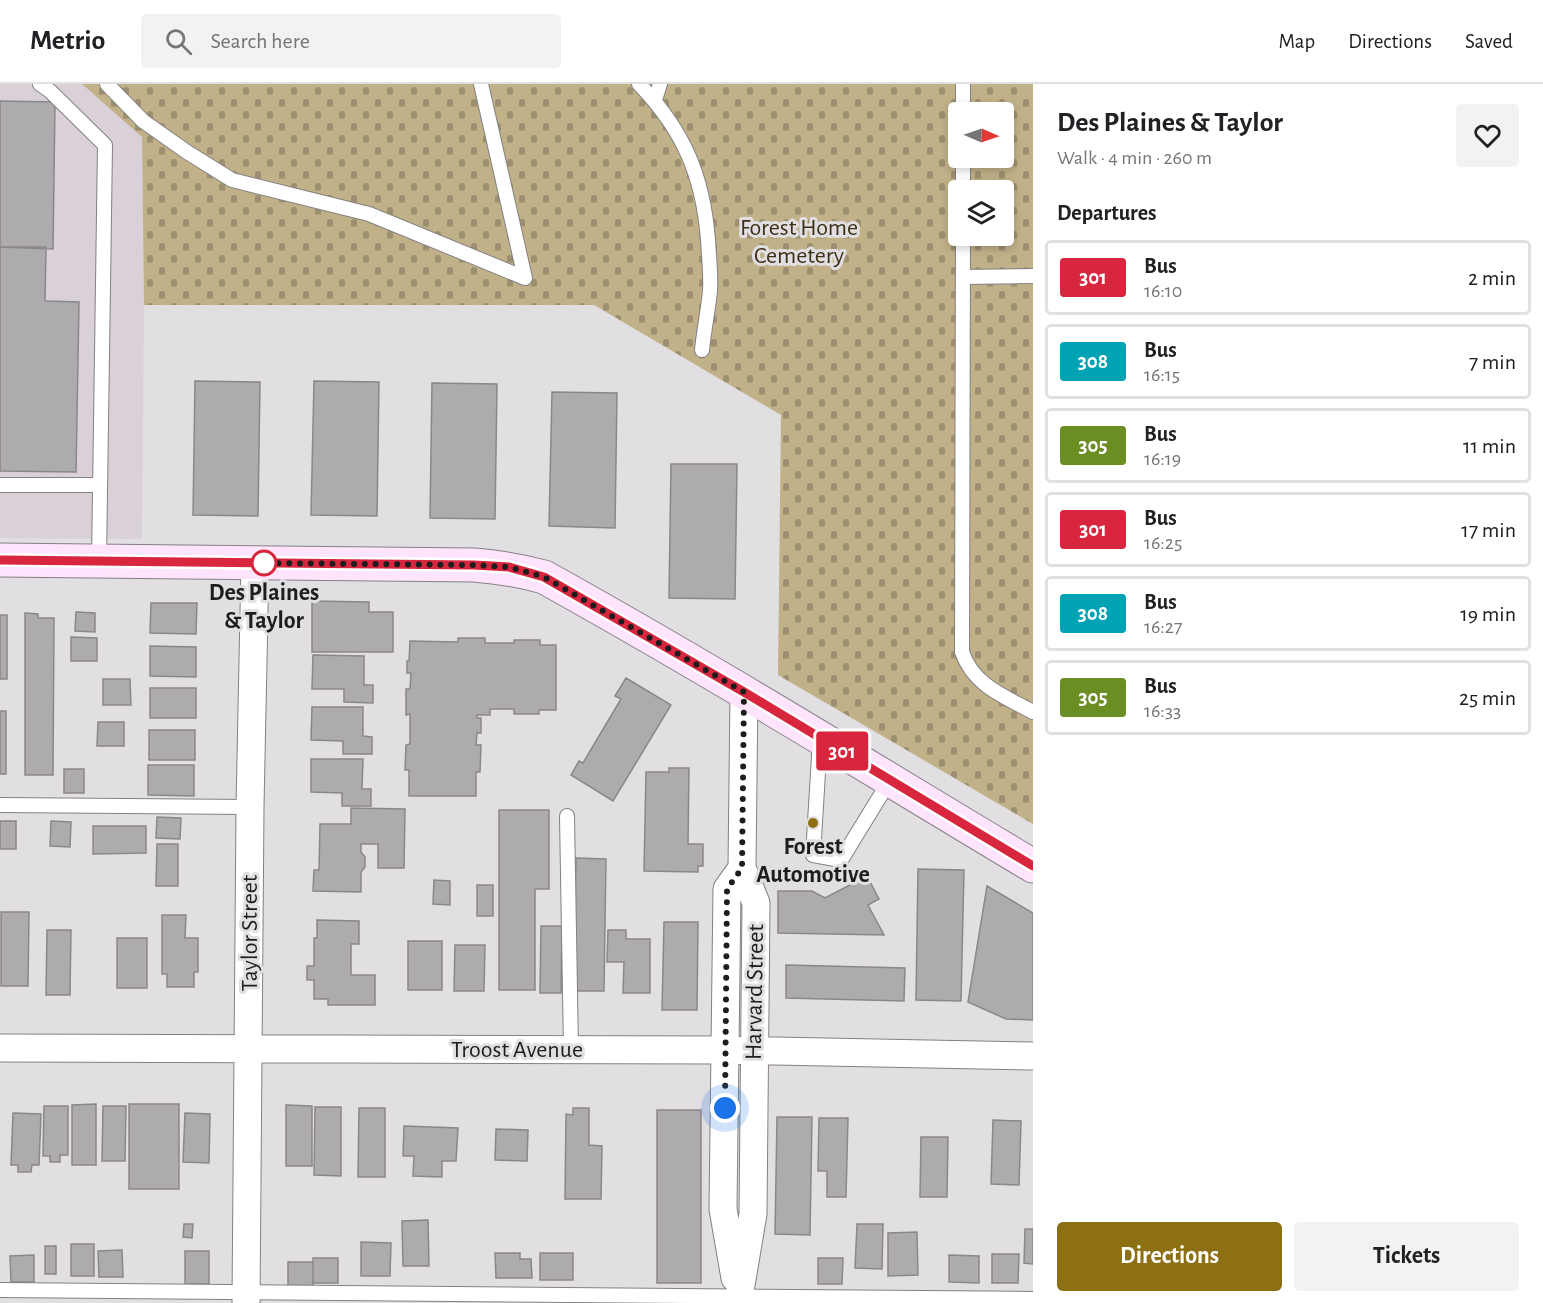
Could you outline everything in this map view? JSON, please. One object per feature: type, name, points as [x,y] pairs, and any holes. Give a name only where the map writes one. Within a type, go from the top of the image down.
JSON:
[{"type":"main road","points":[[0,561],[446,565],[509,567],[544,577],[744,692],[1033,866]]},
{"type":"street","name":"Taylor Street","points":[[246,1298],[250,807],[255,563]]},
{"type":"street","name":"Harvard Street","points":[[738,1300],[753,1214],[756,903],[742,868],[744,692]]},
{"type":"street","name":"Harvard Street","points":[[738,1300],[723,1209],[727,889],[742,868]]},
{"type":"street","name":"Troost Avenue","points":[[0,1048],[754,1050],[1033,1056]]},
{"type":"lane","points":[[40,84],[105,145],[99,561]]},
{"type":"lane","points":[[107,84],[142,121],[232,180],[369,214],[525,278],[481,84]]},
{"type":"lane","points":[[639,84],[655,100],[689,153],[706,212],[710,288],[702,350]]},
{"type":"lane","points":[[655,100],[660,84]]},
{"type":"lane","points":[[963,84],[963,102]]},
{"type":"lane","points":[[963,246],[962,652],[966,664],[982,683],[1033,712]]},
{"type":"lane","points":[[963,277],[1033,276]]},
{"type":"lane","points":[[0,485],[100,485]]},
{"type":"lane","points":[[820,738],[813,855],[841,860],[890,780]]},
{"type":"lane","points":[[0,805],[250,807]]},
{"type":"lane","points":[[567,816],[571,1050]]},
{"type":"lane","points":[[0,1290],[246,1298],[1033,1299]]},
{"type":"shaded area","points":[[0,84],[82,84],[142,137],[144,305],[142,539],[0,538]]},
{"type":"green space","name":"Forest Home Cemetery","points":[[82,84],[1033,84],[1033,824],[778,675],[781,415],[594,305],[144,305],[142,137]]},
{"type":"building","points":[[0,101],[55,102],[53,249],[0,247]]},
{"type":"building","points":[[0,247],[46,247],[45,301],[79,302],[76,472],[0,471]]},
{"type":"building","points":[[195,381],[260,382],[258,516],[193,515]]},
{"type":"building","points":[[314,381],[379,382],[377,516],[311,515]]},
{"type":"building","points":[[432,383],[497,384],[495,519],[430,518]]},
{"type":"building","points":[[552,392],[617,393],[615,528],[549,526]]},
{"type":"building","points":[[671,464],[737,464],[735,599],[669,598]]},
{"type":"building","points":[[312,601],[369,602],[369,612],[393,612],[393,652],[312,652]]},
{"type":"building","points":[[151,603],[197,603],[196,634],[150,633]]},
{"type":"building","points":[[76,612],[95,613],[95,632],[75,631]]},
{"type":"building","points":[[25,613],[38,614],[38,618],[54,618],[53,775],[25,775]]},
{"type":"building","points":[[0,615],[7,615],[7,679],[0,679]]},
{"type":"building","points":[[71,637],[97,638],[97,661],[71,661]]},
{"type":"building","points":[[458,638],[485,638],[485,643],[540,640],[540,645],[556,645],[556,710],[539,710],[539,714],[514,714],[514,709],[490,709],[490,715],[477,715],[477,718],[481,718],[481,733],[477,733],[476,745],[481,745],[480,772],[476,772],[476,796],[409,796],[409,770],[405,770],[406,745],[410,744],[410,714],[406,715],[406,689],[410,689],[411,673],[407,673],[407,661],[409,661],[410,641],[458,642]]},
{"type":"building","points":[[150,646],[196,647],[196,677],[150,676]]},
{"type":"building","points":[[313,655],[364,656],[364,685],[373,685],[373,703],[344,702],[344,689],[312,689]]},
{"type":"building","points":[[626,678],[671,705],[613,801],[571,775],[579,761],[583,763],[621,699],[615,696]]},
{"type":"building","points":[[103,679],[130,679],[131,705],[103,705]]},
{"type":"building","points":[[150,688],[196,688],[196,718],[150,718]]},
{"type":"building","points":[[312,707],[363,707],[363,736],[372,737],[372,754],[343,754],[343,741],[311,740]]},
{"type":"building","points":[[0,711],[6,711],[6,774],[0,774]]},
{"type":"building","points":[[98,722],[124,722],[124,746],[97,746]]},
{"type":"building","points":[[149,730],[195,730],[195,760],[149,760]]},
{"type":"building","points":[[311,759],[363,759],[362,789],[371,789],[371,806],[342,806],[342,793],[311,792]]},
{"type":"building","points":[[148,765],[194,765],[194,796],[148,795]]},
{"type":"building","points":[[669,768],[689,768],[688,844],[703,844],[703,866],[698,866],[698,872],[644,871],[646,772],[669,772]]},
{"type":"building","points":[[64,769],[84,769],[84,793],[64,793]]},
{"type":"building","points":[[351,808],[405,809],[404,868],[378,868],[378,844],[361,844],[365,867],[361,872],[361,892],[313,891],[314,870],[319,870],[320,824],[351,824]]},
{"type":"building","points":[[499,810],[549,810],[549,889],[535,889],[535,990],[499,990]]},
{"type":"building","points":[[157,817],[181,818],[180,839],[156,838]]},
{"type":"building","points":[[0,821],[16,821],[16,849],[0,849]]},
{"type":"building","points":[[51,821],[71,822],[70,847],[50,846]]},
{"type":"building","points":[[93,826],[146,826],[146,853],[93,854]]},
{"type":"building","points":[[157,844],[178,844],[178,886],[156,886]]},
{"type":"building","points":[[576,858],[606,859],[604,991],[574,991]]},
{"type":"building","points":[[918,869],[964,870],[961,1001],[916,1000]]},
{"type":"building","points":[[867,876],[879,899],[868,905],[884,935],[778,933],[778,891],[812,891],[825,898]]},
{"type":"building","points":[[434,880],[450,881],[450,905],[433,904]]},
{"type":"building","points":[[477,885],[493,885],[493,916],[477,916]]},
{"type":"building","points":[[987,886],[1033,913],[1033,1020],[1006,1019],[968,1002]]},
{"type":"building","points":[[1,912],[29,912],[28,986],[1,986]]},
{"type":"building","points":[[162,915],[186,915],[185,938],[198,938],[198,972],[194,972],[194,987],[167,987],[167,974],[162,974]]},
{"type":"building","points":[[317,920],[359,921],[359,944],[351,944],[351,975],[375,975],[375,1005],[328,1005],[328,999],[314,999],[314,980],[307,980],[307,966],[314,966],[314,938],[317,938]]},
{"type":"building","points":[[664,922],[698,922],[697,1010],[662,1010]]},
{"type":"building","points":[[541,926],[562,926],[561,993],[540,993]]},
{"type":"building","points":[[47,930],[71,930],[70,995],[46,995]]},
{"type":"building","points":[[608,930],[626,930],[626,939],[650,939],[650,993],[623,993],[624,962],[607,962]]},
{"type":"building","points":[[117,938],[147,938],[147,988],[117,988]]},
{"type":"building","points":[[408,941],[442,941],[442,990],[408,990]]},
{"type":"building","points":[[455,945],[485,945],[484,991],[454,991]]},
{"type":"building","points":[[786,965],[905,968],[904,1001],[786,998]]},
{"type":"building","points":[[96,1104],[96,1165],[72,1165],[72,1105]]},
{"type":"building","points":[[129,1104],[179,1104],[179,1189],[129,1189]]},
{"type":"building","points":[[286,1105],[312,1106],[312,1166],[286,1166]]},
{"type":"building","points":[[44,1106],[68,1106],[68,1155],[60,1155],[60,1162],[50,1162],[50,1156],[43,1156]]},
{"type":"building","points":[[103,1106],[126,1106],[125,1161],[102,1161]]},
{"type":"building","points":[[315,1107],[341,1107],[341,1176],[314,1175]]},
{"type":"building","points":[[359,1108],[385,1108],[385,1177],[358,1177]]},
{"type":"building","points":[[573,1108],[589,1108],[589,1145],[602,1146],[601,1199],[565,1199],[566,1114],[573,1115]]},
{"type":"building","points":[[657,1110],[701,1110],[701,1283],[657,1283]]},
{"type":"building","points":[[13,1113],[41,1114],[39,1165],[32,1165],[31,1172],[18,1172],[18,1165],[11,1165]]},
{"type":"building","points":[[185,1113],[210,1114],[209,1163],[183,1162]]},
{"type":"building","points":[[777,1117],[812,1117],[810,1235],[775,1234]]},
{"type":"building","points":[[819,1118],[848,1118],[846,1197],[827,1197],[827,1171],[818,1171]]},
{"type":"building","points":[[993,1120],[1021,1121],[1019,1185],[991,1184]]},
{"type":"building","points":[[404,1126],[458,1128],[456,1161],[442,1161],[442,1177],[413,1176],[414,1156],[403,1156]]},
{"type":"building","points":[[496,1129],[528,1130],[527,1161],[495,1160]]},
{"type":"building","points":[[921,1137],[948,1137],[947,1197],[920,1197]]},
{"type":"building","points":[[428,1220],[429,1266],[403,1266],[402,1221]]},
{"type":"building","points":[[184,1224],[193,1224],[192,1238],[183,1237]]},
{"type":"building","points":[[857,1224],[883,1224],[882,1269],[855,1268]]},
{"type":"building","points":[[1025,1229],[1033,1229],[1033,1264],[1024,1263]]},
{"type":"building","points":[[917,1232],[918,1275],[888,1276],[888,1233]]},
{"type":"building","points":[[361,1242],[391,1243],[390,1276],[361,1276]]},
{"type":"building","points":[[71,1244],[94,1244],[94,1276],[71,1276]]},
{"type":"building","points":[[45,1246],[56,1246],[56,1274],[45,1274]]},
{"type":"building","points":[[122,1250],[123,1277],[99,1277],[98,1251]]},
{"type":"building","points":[[185,1251],[209,1251],[209,1284],[185,1284]]},
{"type":"building","points":[[495,1253],[520,1253],[520,1259],[531,1259],[532,1278],[496,1278]]},
{"type":"building","points":[[540,1253],[573,1253],[573,1280],[540,1280]]},
{"type":"building","points":[[992,1254],[1019,1254],[1018,1283],[992,1283]]},
{"type":"building","points":[[34,1255],[34,1282],[11,1282],[10,1256]]},
{"type":"building","points":[[949,1255],[979,1256],[979,1283],[949,1282]]},
{"type":"building","points":[[313,1258],[338,1258],[338,1283],[313,1283]]},
{"type":"building","points":[[818,1258],[843,1258],[842,1284],[818,1284]]},
{"type":"building","points":[[288,1262],[313,1262],[313,1286],[288,1286]]},
{"type":"bus line","name":"301","points":[[0,560],[474,565],[509,567],[544,577],[744,692],[1033,866]]},
{"type":"place","name":"Des Plaines & Taylor","points":[[264,563]]},
{"type":"place","name":"Forest Automotive","points":[[813,823]]},
{"type":"route","points":[[264,563],[255,563],[509,567],[544,577],[744,692],[742,868],[727,889],[725,1108]]}]
